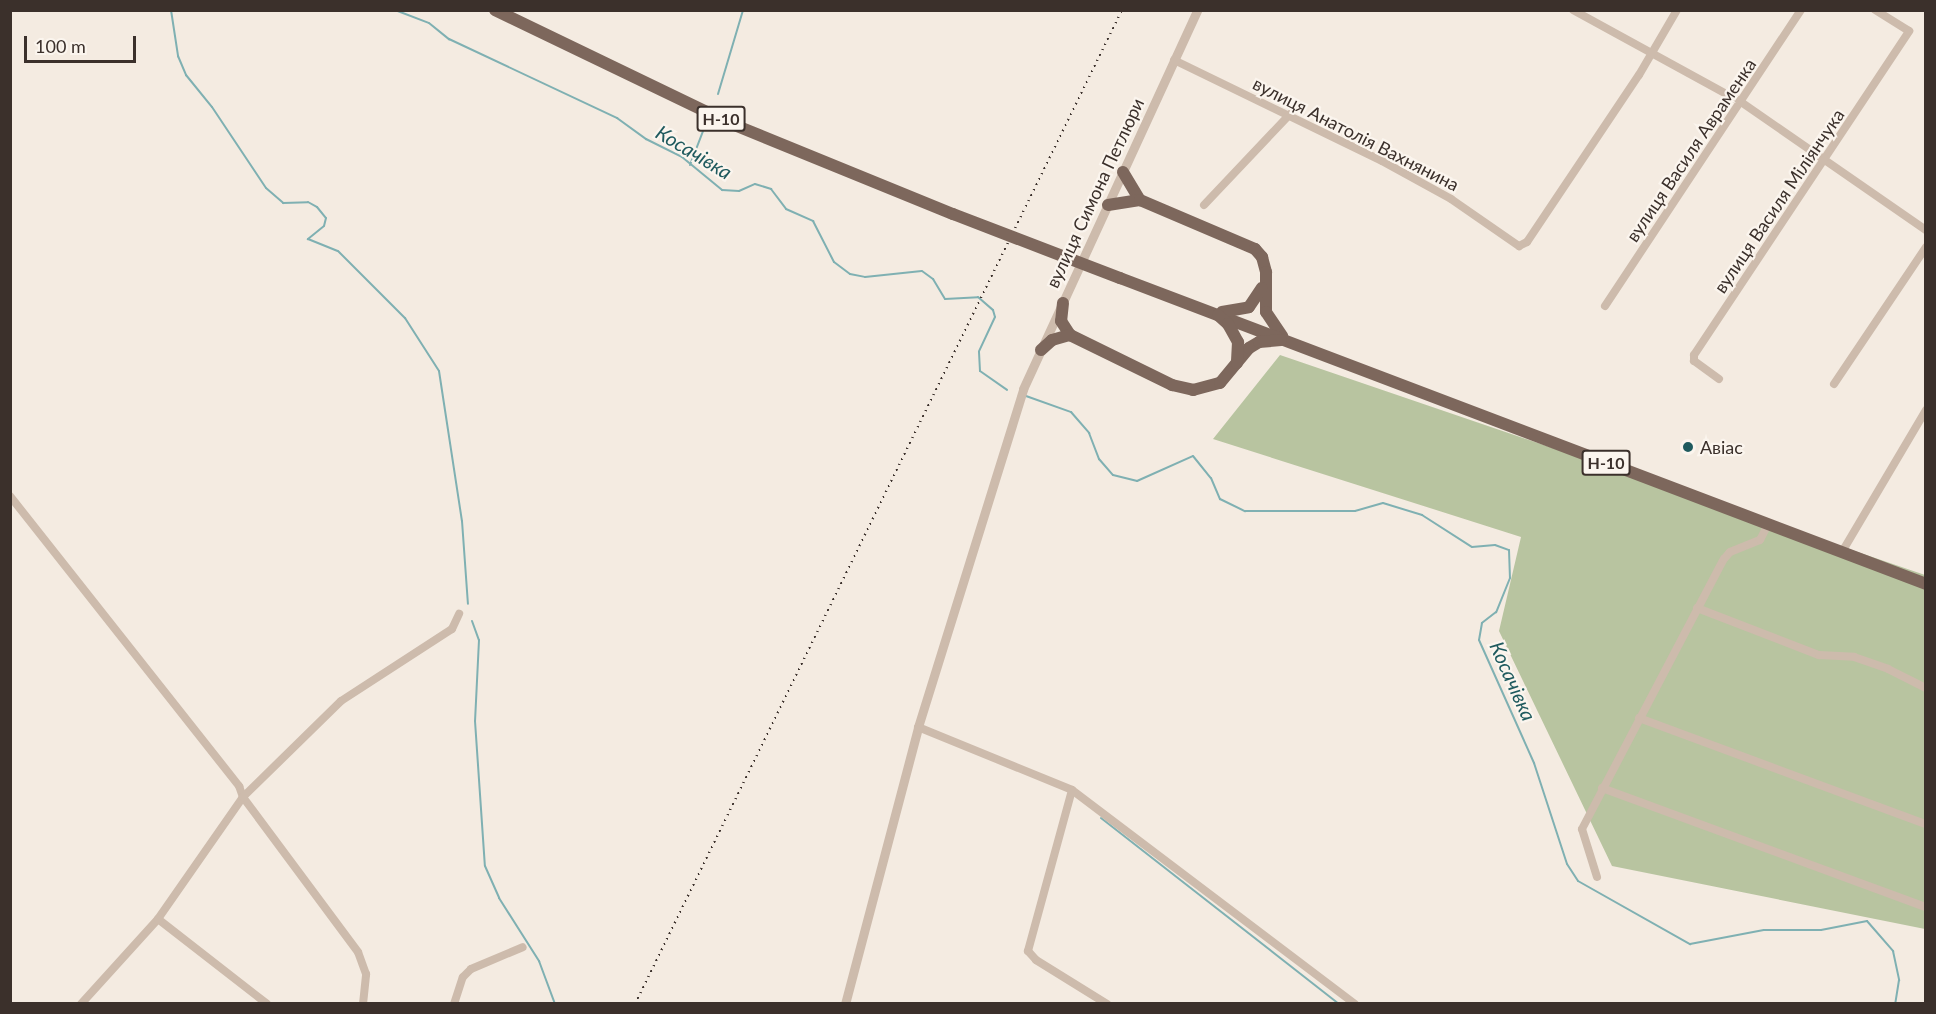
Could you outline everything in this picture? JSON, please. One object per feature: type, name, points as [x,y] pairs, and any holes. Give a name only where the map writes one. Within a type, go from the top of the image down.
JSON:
[{"type":"main road","name":"Н-10","points":[[495,10],[732,124],[953,214],[1926,584]]},
{"type":"main road","points":[[1123,172],[1140,200]]},
{"type":"main road","points":[[1108,205],[1140,200],[1255,249],[1262,257],[1266,272],[1266,312],[1277,331],[1288,340]]},
{"type":"main road","points":[[1213,311],[1231,313],[1249,307],[1257,301],[1266,272]]},
{"type":"main road","points":[[1063,303],[1061,321],[1070,335],[1184,389],[1212,388],[1248,348],[1259,342],[1288,340]]},
{"type":"main road","points":[[1213,311],[1228,324],[1238,342],[1236,364]]},
{"type":"main road","points":[[1041,350],[1052,340],[1070,335]]},
{"type":"street","name":"вулиця Симона Петлюри","points":[[845,1004],[918,727],[1023,389],[1197,10]]},
{"type":"street","points":[[1573,10],[1741,102],[1821,160],[1926,230]]},
{"type":"street","points":[[1650,51],[1677,10]]},
{"type":"street","name":"вулиця Василя Авраменка","points":[[1605,306],[1801,10]]},
{"type":"street","name":"вулиця Василя Міліянчука","points":[[1719,379],[1694,361],[1694,355],[1821,160],[1880,80],[1909,31],[1875,10]]},
{"type":"street","name":"вулиця Анатолія Вахнянина","points":[[1174,60],[1290,114],[1451,199],[1519,246],[1527,242],[1639,75],[1650,51]]},
{"type":"street","points":[[1204,206],[1290,114]]},
{"type":"street","points":[[1834,384],[1926,247]]},
{"type":"street","points":[[1842,552],[1925,412]]},
{"type":"street","points":[[10,496],[234,776],[243,797],[308,879],[358,952],[366,974],[363,1004]]},
{"type":"street","points":[[1597,877],[1582,829],[1724,559],[1730,552],[1760,540],[1768,524]]},
{"type":"street","points":[[1697,608],[1819,655],[1854,657],[1926,688]]},
{"type":"street","points":[[81,1004],[158,919],[243,797],[341,701],[452,629],[459,614]]},
{"type":"street","points":[[1639,718],[1926,824]]},
{"type":"street","points":[[918,727],[1072,789],[1355,1004]]},
{"type":"street","points":[[1602,788],[1926,907]]},
{"type":"street","points":[[1072,789],[1028,951],[1036,960],[1107,1004]]},
{"type":"street","points":[[158,919],[267,1004]]},
{"type":"street","points":[[454,1004],[463,977],[471,969],[523,947]]},
{"type":"green space","points":[[1280,355],[1925,575],[1925,929],[1612,866],[1499,631],[1521,537],[1213,439]]},
{"type":"waterway","points":[[171,10],[178,56],[186,75],[212,107],[266,188],[283,203],[308,202],[317,207],[326,218],[324,226],[308,239],[338,251],[405,318],[439,371],[462,521],[468,604]]},
{"type":"waterway","name":"Косачівка","points":[[395,10],[429,23],[449,39],[617,118],[646,139],[682,157],[722,190],[739,191],[755,184],[771,189],[786,209],[813,221],[834,262],[850,274],[865,277],[922,271],[933,279],[945,299],[978,297],[993,310],[995,317],[979,352],[980,371],[1007,390]]},
{"type":"waterway","points":[[718,94],[743,10]]},
{"type":"waterway","points":[[690,165],[704,129]]},
{"type":"waterway","name":"Косачівка","points":[[1026,396],[1071,412],[1089,433],[1099,459],[1113,475],[1137,481],[1193,456],[1211,478],[1220,499],[1245,511],[1355,511],[1383,503],[1422,515],[1472,547],[1495,545],[1509,550],[1510,578],[1496,612],[1482,623],[1479,640],[1534,763],[1567,864],[1578,881],[1690,944],[1764,930],[1821,930],[1867,921],[1893,951],[1899,980],[1895,1004]]},
{"type":"waterway","points":[[472,621],[479,640],[475,721],[485,866],[499,898],[539,961],[555,1004]]},
{"type":"waterway","points":[[1101,818],[1339,1004]]},
{"type":"railway","points":[[635,1004],[1122,10]]},
{"type":"place","name":"Авіас","points":[[1688,447]]}]
